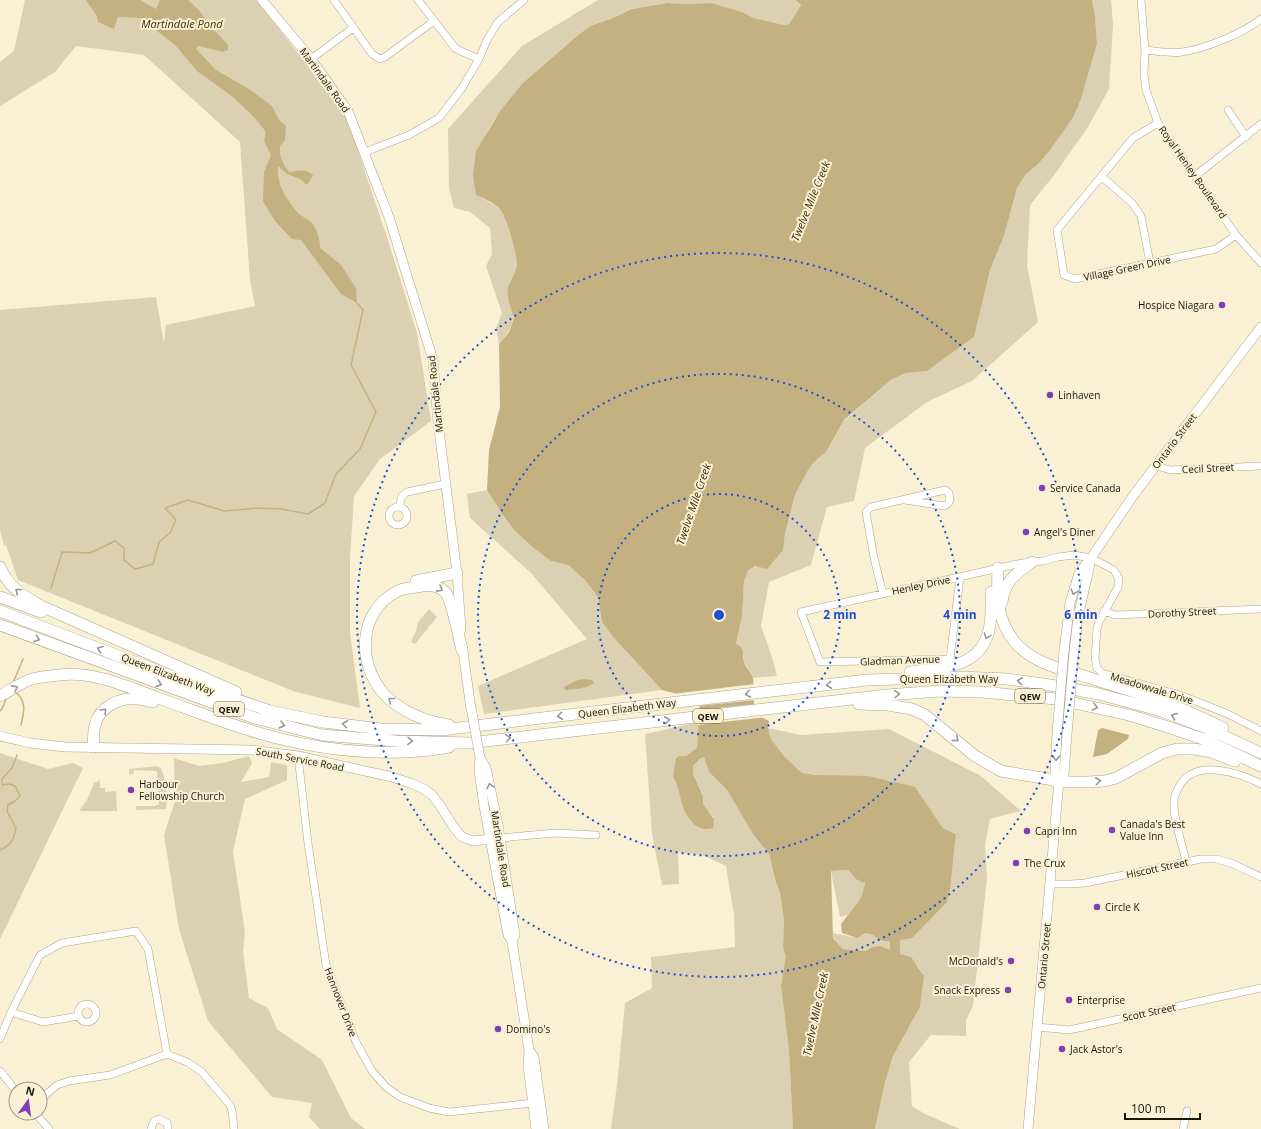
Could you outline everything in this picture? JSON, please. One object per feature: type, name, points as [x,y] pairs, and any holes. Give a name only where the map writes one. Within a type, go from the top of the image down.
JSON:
[{"type":"highway","points":[[1004,623],[1002,603],[1003,593],[1017,572],[1032,562]]},
{"type":"highway","points":[[0,567],[4,578],[17,592],[48,609],[205,679],[263,703],[323,722]]},
{"type":"highway","points":[[995,569],[997,596],[1004,623],[1014,641],[1023,650],[1039,660],[1057,668],[1172,705],[1236,734],[1261,748]]},
{"type":"highway","points":[[867,680],[894,674],[953,666],[967,661],[975,655],[984,643],[989,629],[995,569]]},
{"type":"highway","points":[[457,573],[409,583],[402,589],[389,596],[376,610],[368,626],[365,653],[375,682],[385,695],[392,701],[410,712],[438,724],[480,727]]},
{"type":"highway","points":[[402,589],[428,585],[437,587],[445,592],[451,600],[462,650]]},
{"type":"highway","points":[[0,597],[102,633]]},
{"type":"highway","name":"Queen Elizabeth Way","points":[[0,611],[203,688],[270,711],[323,722],[395,730],[442,730],[480,727],[867,680],[959,677],[1007,679],[1099,694],[1162,711],[1204,727],[1261,753]]},
{"type":"highway","name":"Queen Elizabeth Way","points":[[0,625],[255,718],[322,735],[396,741],[469,743],[887,695],[940,691],[982,692],[1056,699],[1130,715],[1206,740],[1261,766]]},
{"type":"highway","points":[[0,696],[30,680],[59,675],[84,675],[106,679],[221,720],[281,739],[304,744],[362,751],[429,751],[469,743]]},
{"type":"highway","points":[[93,747],[95,724],[99,715],[106,707],[126,699],[137,699],[156,703],[221,720]]},
{"type":"highway","points":[[788,707],[866,704],[888,705],[912,709],[925,715],[942,727],[975,756],[1000,771],[1059,782],[1088,782],[1110,779],[1125,774],[1162,753],[1194,748],[1211,752],[1261,772]]},
{"type":"main road","name":"Martindale Road","points":[[265,3],[311,59],[348,110],[389,217],[433,360],[438,422],[457,573],[462,650],[480,758],[479,771],[496,839],[508,935],[512,941],[529,1050],[528,1059],[536,1129]]},
{"type":"main road","name":"Ontario Street","points":[[1059,782],[1055,774],[1064,651],[1070,603],[1079,573],[1091,558],[1133,496],[1261,327]]},
{"type":"main road","name":"Ontario Street","points":[[1028,1129],[1059,782],[1064,775],[1078,617],[1089,574],[1091,558]]},
{"type":"main road","name":"South Service Road","points":[[0,736],[30,743],[65,747],[252,750],[298,756],[392,778],[422,788],[432,795],[455,830],[462,837],[473,841],[496,839]]},
{"type":"main road","name":"Martindale Road","points":[[529,1050],[534,1057],[544,1129]]},
{"type":"street","points":[[334,0],[372,54],[380,59],[385,57],[434,21]]},
{"type":"street","points":[[418,0],[456,48],[479,59]]},
{"type":"street","points":[[365,152],[409,135],[439,118],[462,88],[498,22],[524,0]]},
{"type":"street","name":"Royal Henley Boulevard","points":[[1141,0],[1145,50],[1144,74],[1146,90],[1158,123],[1236,235],[1261,263]]},
{"type":"street","points":[[1145,50],[1166,53],[1182,52],[1203,47],[1243,30],[1261,19]]},
{"type":"street","points":[[311,59],[353,28]]},
{"type":"street","points":[[1228,110],[1246,137]]},
{"type":"street","name":"Village Green Drive","points":[[1158,123],[1133,138],[1057,230],[1064,274],[1075,279],[1216,249],[1236,235]]},
{"type":"street","points":[[1195,176],[1261,124]]},
{"type":"street","points":[[1101,176],[1132,203],[1141,216],[1150,263]]},
{"type":"street","name":"Cecil Street","points":[[1157,466],[1170,470],[1261,466]]},
{"type":"street","points":[[399,507],[402,496],[407,492],[445,484]]},
{"type":"street","points":[[883,594],[874,558],[866,512],[871,508],[944,490],[949,493],[950,502],[944,506],[905,500]]},
{"type":"street","name":"Henley Drive","points":[[818,659],[801,612],[1022,563],[1074,555],[1091,558]]},
{"type":"street","name":"Meadowvale Drive","points":[[1091,558],[1114,570],[1119,579],[1118,587],[1099,622],[1095,658],[1097,668],[1102,673],[1180,695],[1228,714],[1261,731]]},
{"type":"street","name":"Gladman Avenue","points":[[818,659],[820,662],[950,659],[960,577]]},
{"type":"street","name":"Dorothy Street","points":[[1104,611],[1115,615],[1261,608]]},
{"type":"street","name":"Hannover Drive","points":[[298,756],[308,843],[326,966],[356,1042],[372,1071],[386,1087],[400,1097],[429,1108],[449,1112],[532,1103]]},
{"type":"street","points":[[1186,861],[1175,814],[1174,802],[1175,794],[1182,782],[1190,774],[1210,770],[1234,773],[1247,777],[1261,784]]},
{"type":"street","points":[[496,839],[555,833],[596,835]]},
{"type":"street","name":"Hiscott Street","points":[[1050,884],[1085,883],[1201,859],[1216,859],[1231,863],[1261,877]]},
{"type":"street","points":[[0,1039],[40,955],[62,943],[136,931],[148,949],[167,1054]]},
{"type":"street","name":"Scott Street","points":[[1037,1027],[1069,1030],[1261,988]]},
{"type":"street","points":[[12,1012],[43,1022],[79,1016]]},
{"type":"street","points":[[48,1093],[57,1085],[69,1081],[110,1075],[167,1054],[187,1062],[202,1072],[230,1105],[234,1129]]},
{"type":"street","points":[[0,1071],[8,1081]]},
{"type":"street","points":[[1183,1129],[1187,1111]]},
{"type":"street","points":[[151,1129],[154,1122],[159,1119],[167,1123],[168,1129]]},
{"type":"street","points":[[42,1121],[48,1129]]},
{"type":"shaded area","points":[[25,0],[256,0],[346,115],[387,237],[417,333],[431,421],[380,459],[354,496],[350,558],[350,633],[360,708],[293,691],[18,580],[6,545],[4,546],[0,530],[0,310],[156,297],[164,344],[166,325],[255,306],[250,280],[240,142],[144,55],[76,46],[55,72],[0,106],[0,62],[14,51]]},
{"type":"shaded area","points":[[598,0],[795,0],[801,5],[789,24],[784,25],[754,18],[742,12],[712,3],[667,3],[632,9],[613,18],[590,26],[527,80],[493,121],[485,136],[476,195],[502,210],[511,234],[518,263],[515,277],[509,286],[513,310],[512,322],[510,329],[499,344],[496,328],[502,313],[486,266],[492,254],[490,228],[470,212],[454,208],[449,188],[448,129],[522,46]]},
{"type":"shaded area","points":[[1092,0],[1111,0],[1113,25],[1109,89],[1088,127],[1055,174],[1030,205],[1027,265],[1038,322],[972,381],[927,402],[865,448],[854,501],[827,507],[811,565],[769,582],[761,626],[777,676],[753,678],[744,661],[743,649],[736,644],[742,617],[744,581],[748,571],[783,550],[785,534],[795,495],[807,472],[813,463],[826,452],[844,421],[891,380],[906,373],[927,371],[974,337],[990,270],[1004,236],[1017,188],[1026,174],[1038,164],[1074,116],[1081,99],[1097,44],[1095,15]]},
{"type":"shaded area","points":[[487,490],[501,512],[551,561],[568,565],[585,580],[598,597],[602,622],[613,637],[662,690],[484,714],[478,686],[587,639],[531,573],[470,518],[467,494]]},
{"type":"shaded area","points":[[429,609],[437,617],[415,644],[411,642],[418,622]]},
{"type":"shaded area","points":[[699,722],[697,748],[686,756],[680,756],[673,777],[677,782],[682,804],[691,822],[714,818],[703,804],[703,795],[693,774],[693,766],[704,757],[709,772],[727,790],[753,834],[769,854],[780,893],[784,920],[783,947],[787,956],[781,986],[789,1051],[793,1129],[611,1129],[625,1003],[652,988],[651,957],[735,947],[734,914],[726,866],[705,856],[678,852],[679,884],[662,885],[652,834],[645,734]]},
{"type":"shaded area","points":[[768,728],[801,735],[889,729],[981,776],[1021,811],[990,819],[985,845],[987,878],[973,1006],[966,1020],[966,1036],[931,1035],[909,1062],[912,1106],[925,1114],[960,1129],[875,1129],[885,1082],[893,1056],[920,1007],[924,976],[918,966],[899,954],[900,939],[947,902],[950,890],[956,834],[943,828],[915,787],[802,773],[784,756],[771,739]]},
{"type":"shaded area","points":[[0,753],[48,769],[73,763],[83,768],[0,939]]},
{"type":"shaded area","points":[[249,756],[252,763],[241,782],[269,777],[271,762],[287,765],[287,780],[245,799],[233,851],[245,933],[243,950],[249,998],[268,1008],[277,1029],[322,1060],[351,1118],[365,1129],[320,1129],[309,1117],[312,1103],[272,1097],[208,1021],[179,929],[164,835],[175,801],[174,758],[199,766],[223,763]]},
{"type":"shaded area","points":[[157,766],[161,768],[163,773],[167,793],[166,809],[136,810],[136,806],[159,805],[157,771],[134,770],[134,774],[129,774],[129,769]]},
{"type":"shaded area","points":[[100,780],[100,788],[105,788],[105,792],[116,791],[117,811],[79,811],[87,800],[94,783]]},
{"type":"shaded area","points":[[848,870],[857,880],[865,882],[861,898],[848,915],[840,917],[831,871]]},
{"type":"shaded area","points":[[833,933],[857,938],[866,933],[873,935],[879,940],[890,942],[891,950],[873,947],[865,951],[843,949],[833,937]]},
{"type":"water","name":"Martindale Pond","points":[[86,0],[140,0],[156,9],[160,0],[188,0],[199,10],[207,22],[228,45],[228,50],[223,52],[198,46],[196,49],[216,70],[249,89],[272,106],[279,120],[286,126],[285,140],[280,146],[281,157],[285,166],[289,172],[308,171],[313,175],[307,185],[300,179],[287,174],[278,166],[280,185],[286,197],[298,213],[309,221],[315,228],[318,234],[320,248],[341,265],[356,288],[357,303],[341,294],[301,240],[292,239],[275,221],[263,201],[264,172],[271,155],[264,141],[266,132],[255,118],[232,96],[197,71],[176,46],[141,18],[118,17],[114,29],[98,22],[97,16]]},
{"type":"water","name":"Twelve Mile Creek","points":[[795,0],[1092,0],[1095,15],[1097,44],[1081,99],[1074,116],[1050,150],[1038,164],[1026,174],[1017,188],[1004,236],[990,270],[974,337],[927,371],[906,373],[891,380],[844,420],[826,452],[813,463],[807,472],[795,495],[785,534],[783,550],[767,569],[755,566],[748,571],[744,581],[742,617],[736,644],[741,647],[743,651],[744,662],[754,684],[754,704],[756,714],[769,721],[768,728],[771,739],[784,756],[802,773],[816,775],[868,776],[915,787],[943,828],[956,834],[950,890],[947,902],[912,938],[900,940],[900,954],[911,957],[924,976],[920,1007],[893,1056],[885,1082],[875,1129],[793,1129],[789,1051],[781,986],[786,956],[783,947],[784,920],[780,893],[769,854],[753,834],[727,790],[709,772],[704,757],[693,766],[693,774],[703,796],[703,804],[714,819],[713,828],[707,829],[697,827],[693,824],[684,810],[678,787],[673,777],[676,758],[686,756],[697,748],[700,700],[662,690],[613,637],[602,622],[598,597],[585,580],[568,565],[551,561],[515,531],[487,490],[489,450],[500,407],[499,344],[509,332],[514,318],[509,302],[508,289],[515,273],[517,261],[511,236],[500,209],[495,204],[476,195],[473,176],[476,151],[500,111],[523,83],[577,36],[590,26],[613,18],[632,9],[667,3],[712,3],[742,12],[754,18],[784,25],[789,24],[801,5]],"holes":[[[848,870],[857,880],[865,883],[861,898],[841,924],[842,933],[857,938],[866,933],[873,935],[879,940],[890,942],[890,950],[880,946],[873,947],[865,951],[843,949],[833,938],[831,871]]]},
{"type":"water","points":[[583,679],[592,680],[594,683],[584,688],[565,690],[564,687],[575,681]]},
{"type":"water","points":[[1102,728],[1129,735],[1128,739],[1107,754],[1093,757],[1098,730]]},
{"type":"pier","points":[[755,684],[755,700],[698,706],[698,701],[672,694]]},
{"type":"pier","points":[[756,704],[758,713],[767,717],[697,725],[698,710]]},
{"type":"waterway","points":[[51,588],[62,552],[90,553],[115,541],[124,548],[124,560],[135,569],[153,564],[159,542],[170,533],[176,520],[165,508],[188,500],[224,511],[259,508],[281,509],[308,514],[325,503],[336,474],[360,449],[376,412],[351,365],[363,310],[357,303]]},
{"type":"waterway","points":[[13,683],[23,659]]},
{"type":"waterway","points":[[16,692],[22,700],[24,708],[21,725]]},
{"type":"waterway","points":[[0,711],[7,697]]},
{"type":"waterway","points":[[0,850],[11,842],[16,828],[7,811],[8,805],[20,796],[15,786],[9,784],[2,785],[2,779],[12,768],[17,755]]},
{"type":"place","name":"Hospice Niagara","points":[[1222,305]]},
{"type":"place","name":"Linhaven","points":[[1050,395]]},
{"type":"place","name":"Service Canada","points":[[1042,488]]},
{"type":"place","name":"Angel's Diner","points":[[1026,532]]},
{"type":"place","name":"Harbour Fellowship Church","points":[[131,790]]},
{"type":"place","name":"Canada's Best Value Inn","points":[[1112,830]]},
{"type":"place","name":"Capri Inn","points":[[1027,831]]},
{"type":"place","name":"The Crux","points":[[1016,863]]},
{"type":"place","name":"Circle K","points":[[1097,907]]},
{"type":"place","name":"McDonald's","points":[[1011,961]]},
{"type":"place","name":"Snack Express","points":[[1008,990]]},
{"type":"place","name":"Enterprise","points":[[1069,1000]]},
{"type":"place","name":"Domino's","points":[[498,1029]]},
{"type":"place","name":"Jack Astor's","points":[[1062,1049]]}]
